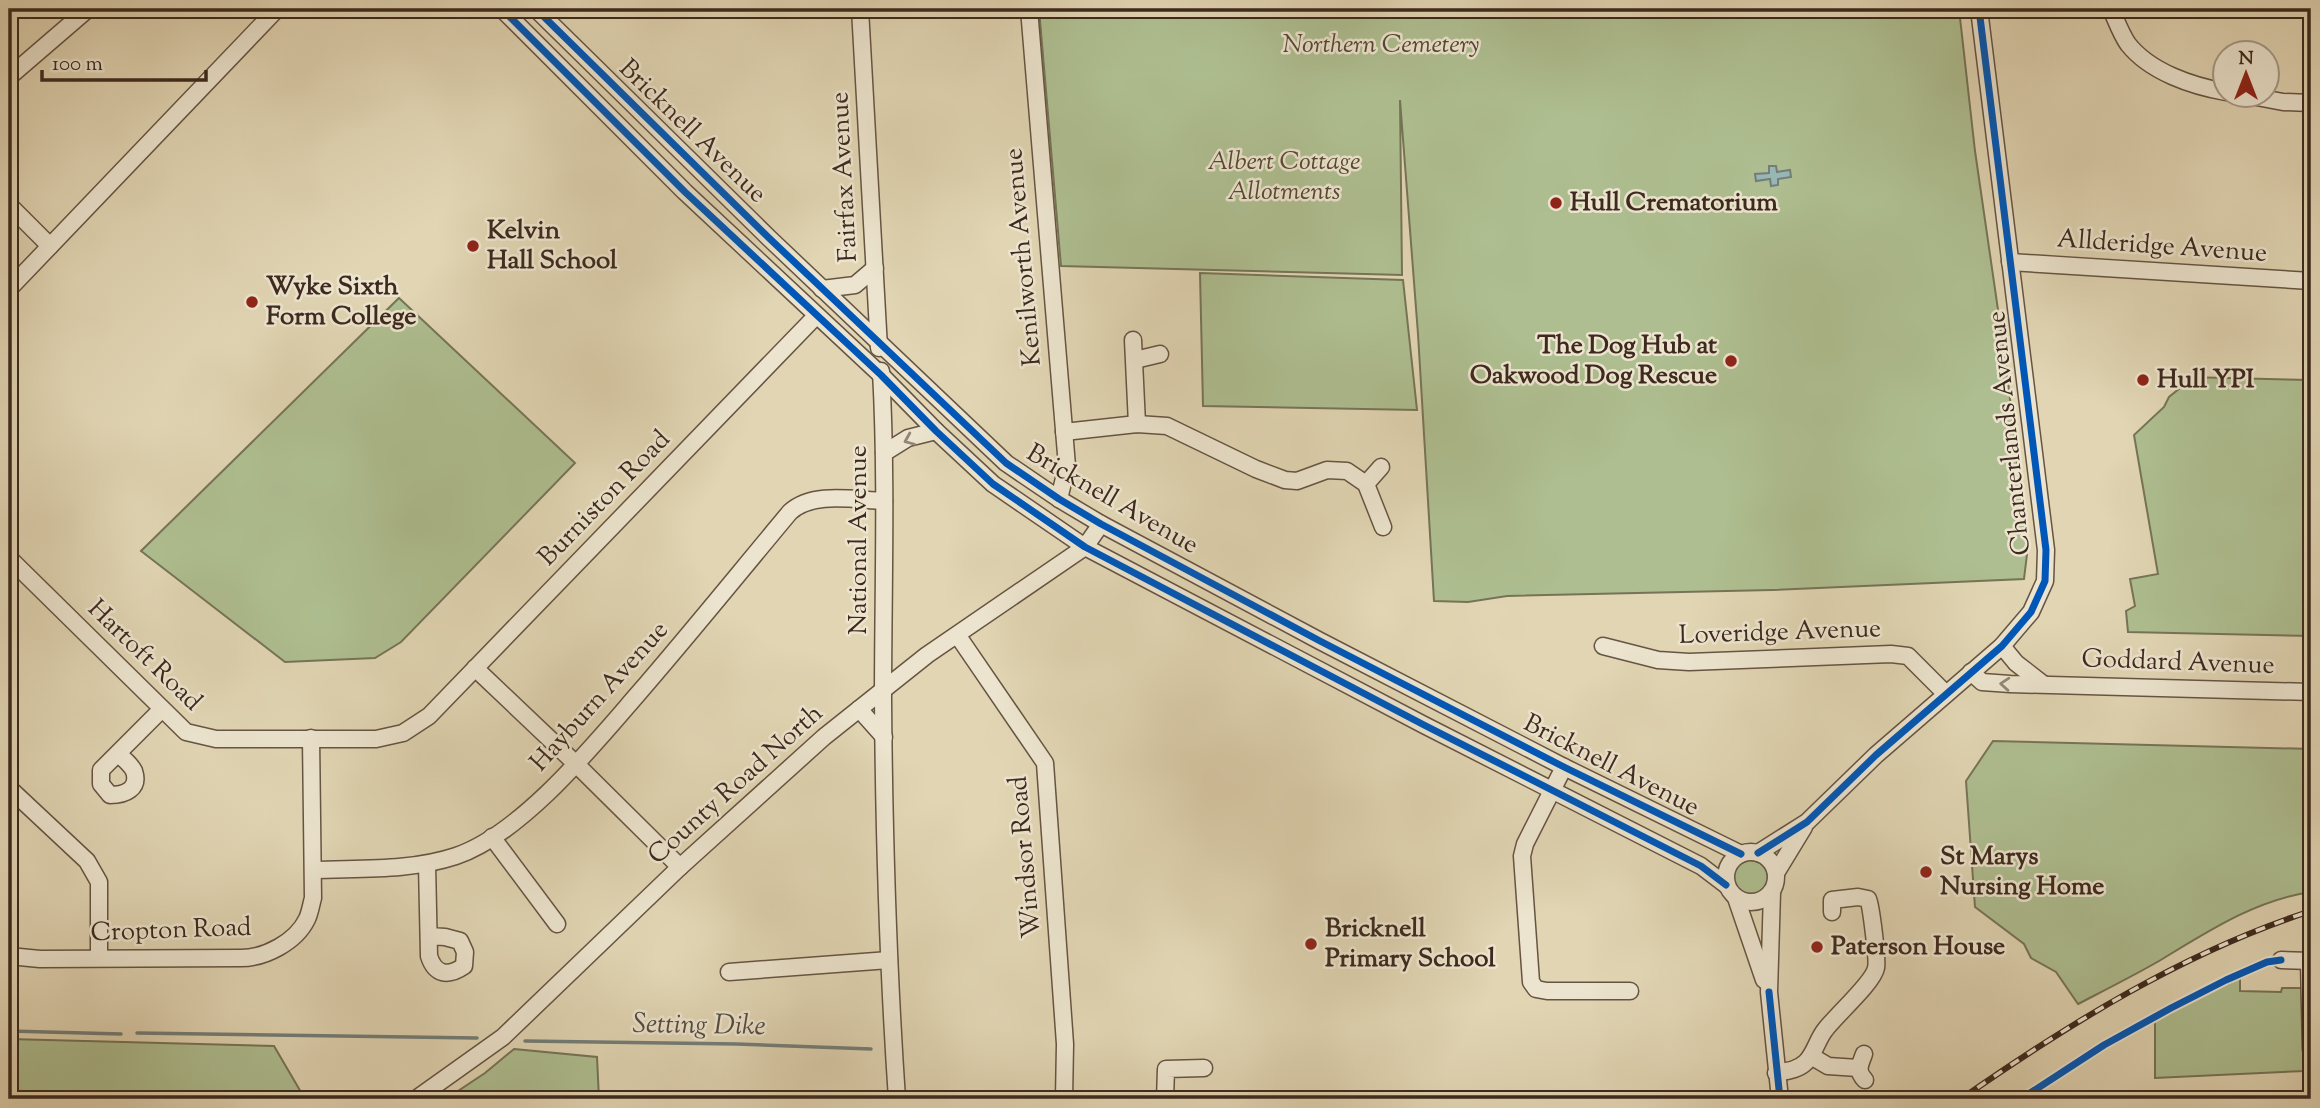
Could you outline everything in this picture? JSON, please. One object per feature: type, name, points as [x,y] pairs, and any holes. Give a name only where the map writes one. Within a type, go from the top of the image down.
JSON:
[{"type":"street","points":[[9,77],[88,9]]},
{"type":"street","points":[[9,289],[278,9]]},
{"type":"street","name":"Bricknell Avenue","points":[[502,9],[685,192],[993,484],[1085,547],[1701,866],[1731,892]]},
{"type":"street","name":"Fairfax Avenue","points":[[860,9],[879,343]]},
{"type":"street","name":"Kenilworth Avenue","points":[[1028,9],[1067,466],[1059,499]]},
{"type":"street","name":"Chanterlands Avenue","points":[[1776,873],[1807,822],[1876,755],[2003,646],[2031,612],[2045,581],[2046,550],[1979,9]]},
{"type":"street","points":[[2111,9],[2128,44],[2161,72],[2212,89]]},
{"type":"street","points":[[531,37],[542,14]]},
{"type":"street","name":"Bricknell Avenue","points":[[542,14],[822,289],[1006,463],[1101,524],[1338,650],[1564,767],[1749,853]]},
{"type":"street","points":[[2282,102],[2311,103]]},
{"type":"street","points":[[9,205],[50,246]]},
{"type":"street","name":"Allderidge Avenue","points":[[2010,262],[2311,281]]},
{"type":"street","points":[[822,289],[855,285],[875,268]]},
{"type":"street","name":"Burniston Road","points":[[429,716],[816,316]]},
{"type":"street","points":[[1133,340],[1137,424]]},
{"type":"street","name":"National Avenue","points":[[879,343],[884,453],[883,691],[889,960],[897,1099]]},
{"type":"street","points":[[1135,360],[1160,354]]},
{"type":"street","points":[[1064,432],[1137,424],[1167,426],[1285,480],[1297,481],[1327,470],[1347,471],[1366,484],[1383,527]]},
{"type":"street","points":[[884,453],[908,438],[936,431]]},
{"type":"street","points":[[993,484],[1006,463]]},
{"type":"street","points":[[1366,484],[1381,467]]},
{"type":"street","points":[[1297,481],[1299,498]]},
{"type":"street","name":"Hayburn Avenue","points":[[314,870],[427,864],[459,855],[492,837],[538,802],[575,763],[686,638],[799,503],[813,499],[884,500]]},
{"type":"street","name":"County Road North","points":[[416,1099],[503,1037],[680,867],[824,737],[927,655],[1085,547],[1101,524]]},
{"type":"street","points":[[1134,572],[1147,547]]},
{"type":"street","name":"Hartoft Road","points":[[11,566],[186,732],[216,739],[376,739],[403,733],[429,716]]},
{"type":"street","name":"Windsor Road","points":[[958,636],[1045,763],[1065,1044],[1064,1099]]},
{"type":"street","name":"Loveridge Avenue","points":[[1602,646],[1658,660],[1689,662],[1908,656],[1946,694]]},
{"type":"street","name":"Goddard Avenue","points":[[2003,646],[2016,663],[2043,684]]},
{"type":"street","points":[[1326,673],[1338,650]]},
{"type":"street","points":[[475,668],[680,867]]},
{"type":"street","name":"Goddard Avenue","points":[[1970,672],[1982,682],[2311,692]]},
{"type":"street","points":[[118,754],[162,709]]},
{"type":"street","points":[[859,709],[884,737]]},
{"type":"street","name":"Cropton Road","points":[[9,956],[40,959],[248,958],[272,951],[298,933],[307,919],[313,898],[311,738]]},
{"type":"street","points":[[1564,767],[1522,856],[1531,982],[1536,989],[1548,991],[1630,991]]},
{"type":"street","points":[[11,795],[78,852],[99,882],[99,958]]},
{"type":"street","name":"Chanterlands Avenue","points":[[1749,853],[1807,822]]},
{"type":"street","points":[[492,837],[557,924]]},
{"type":"street","points":[[1769,992],[1726,873],[1731,861],[1749,853],[1770,860],[1776,873],[1772,892],[1769,992],[1780,1099]]},
{"type":"street","points":[[427,864],[429,936]]},
{"type":"street","points":[[1731,892],[1747,903],[1764,900],[1772,892]]},
{"type":"street","points":[[1776,1073],[1798,1068],[1811,1056],[1822,1033],[1867,984],[1877,968],[1868,898],[1832,900],[1832,912]]},
{"type":"street","points":[[729,972],[889,960]]},
{"type":"street","points":[[2281,960],[2310,961],[2311,1050]]},
{"type":"street","points":[[1811,1056],[1828,1066],[1863,1067]]},
{"type":"street","points":[[1165,1099],[1166,1069],[1204,1068]]},
{"type":"green space","points":[[1039,9],[1959,9],[1975,151],[2007,372],[2027,554],[2024,579],[1772,590],[1507,596],[1468,602],[1434,601],[1418,334],[1400,100],[1402,275],[1061,266]]},
{"type":"green space","points":[[1200,273],[1403,280],[1417,410],[1203,406]]},
{"type":"green space","points":[[399,298],[575,463],[401,642],[375,658],[285,662],[141,551]]},
{"type":"green space","points":[[2186,377],[2311,380],[2311,636],[2128,632],[2126,611],[2135,606],[2130,579],[2158,574],[2134,435],[2164,407]]},
{"type":"green space","points":[[1993,741],[2311,749],[2311,892],[2270,902],[2232,919],[2078,1004],[2056,972],[2031,958],[2024,944],[1975,907],[1966,781]]},
{"type":"green space","points":[[1750,860],[1763,865],[1768,878],[1763,891],[1750,896],[1737,891],[1732,878],[1737,865]]},
{"type":"green space","points":[[2240,978],[2240,991],[2281,992],[2282,988],[2302,988],[2304,1071],[2155,1078],[2155,1021]]},
{"type":"green space","points":[[9,1039],[274,1046],[305,1099],[9,1099]]},
{"type":"green space","points":[[514,1049],[597,1057],[599,1099],[446,1099],[485,1073]]},
{"type":"water","points":[[1769,166],[1776,166],[1777,172],[1790,170],[1791,177],[1778,179],[1778,185],[1771,186],[1770,179],[1756,181],[1755,174],[1769,173]]},
{"type":"waterway","name":"Setting Dike","points":[[9,1031],[121,1034]]},
{"type":"waterway","name":"Setting Dike","points":[[137,1033],[477,1038]]},
{"type":"waterway","name":"Setting Dike","points":[[525,1041],[871,1049]]},
{"type":"railway","points":[[1961,1099],[2043,1044],[2129,992],[2218,947],[2311,911]]},
{"type":"cycle path","points":[[502,9],[685,192],[993,484],[1085,547],[1424,725],[1701,866],[1726,885]]},
{"type":"cycle path","points":[[536,9],[769,238],[1006,463],[1101,524],[1320,641],[1564,767],[1741,854]]},
{"type":"cycle path","points":[[1758,853],[1807,822],[1876,755],[2002,646],[2031,612],[2045,581],[2046,550],[1979,9]]},
{"type":"cycle path","points":[[2021,1099],[2104,1045],[2171,1008],[2267,962],[2281,960]]},
{"type":"cycle path","points":[[1769,992],[1780,1099]]},
{"type":"place","name":"Hull Crematorium","points":[[1556,203]]},
{"type":"place","name":"Kelvin Hall School","points":[[473,246]]},
{"type":"place","name":"Wyke Sixth Form College","points":[[252,302]]},
{"type":"place","name":"The Dog Hub at Oakwood Dog Rescue","points":[[1731,361]]},
{"type":"place","name":"Hull YPI","points":[[2143,380]]},
{"type":"place","name":"St Marys Nursing Home","points":[[1926,872]]},
{"type":"place","name":"Bricknell Primary School","points":[[1311,944]]},
{"type":"place","name":"Paterson House","points":[[1817,947]]},
{"type":"park label","name":"Northern Cemetery","points":[[1381,45]]},
{"type":"park label","name":"Albert Cottage Allotments","points":[[1284,177]]}]
